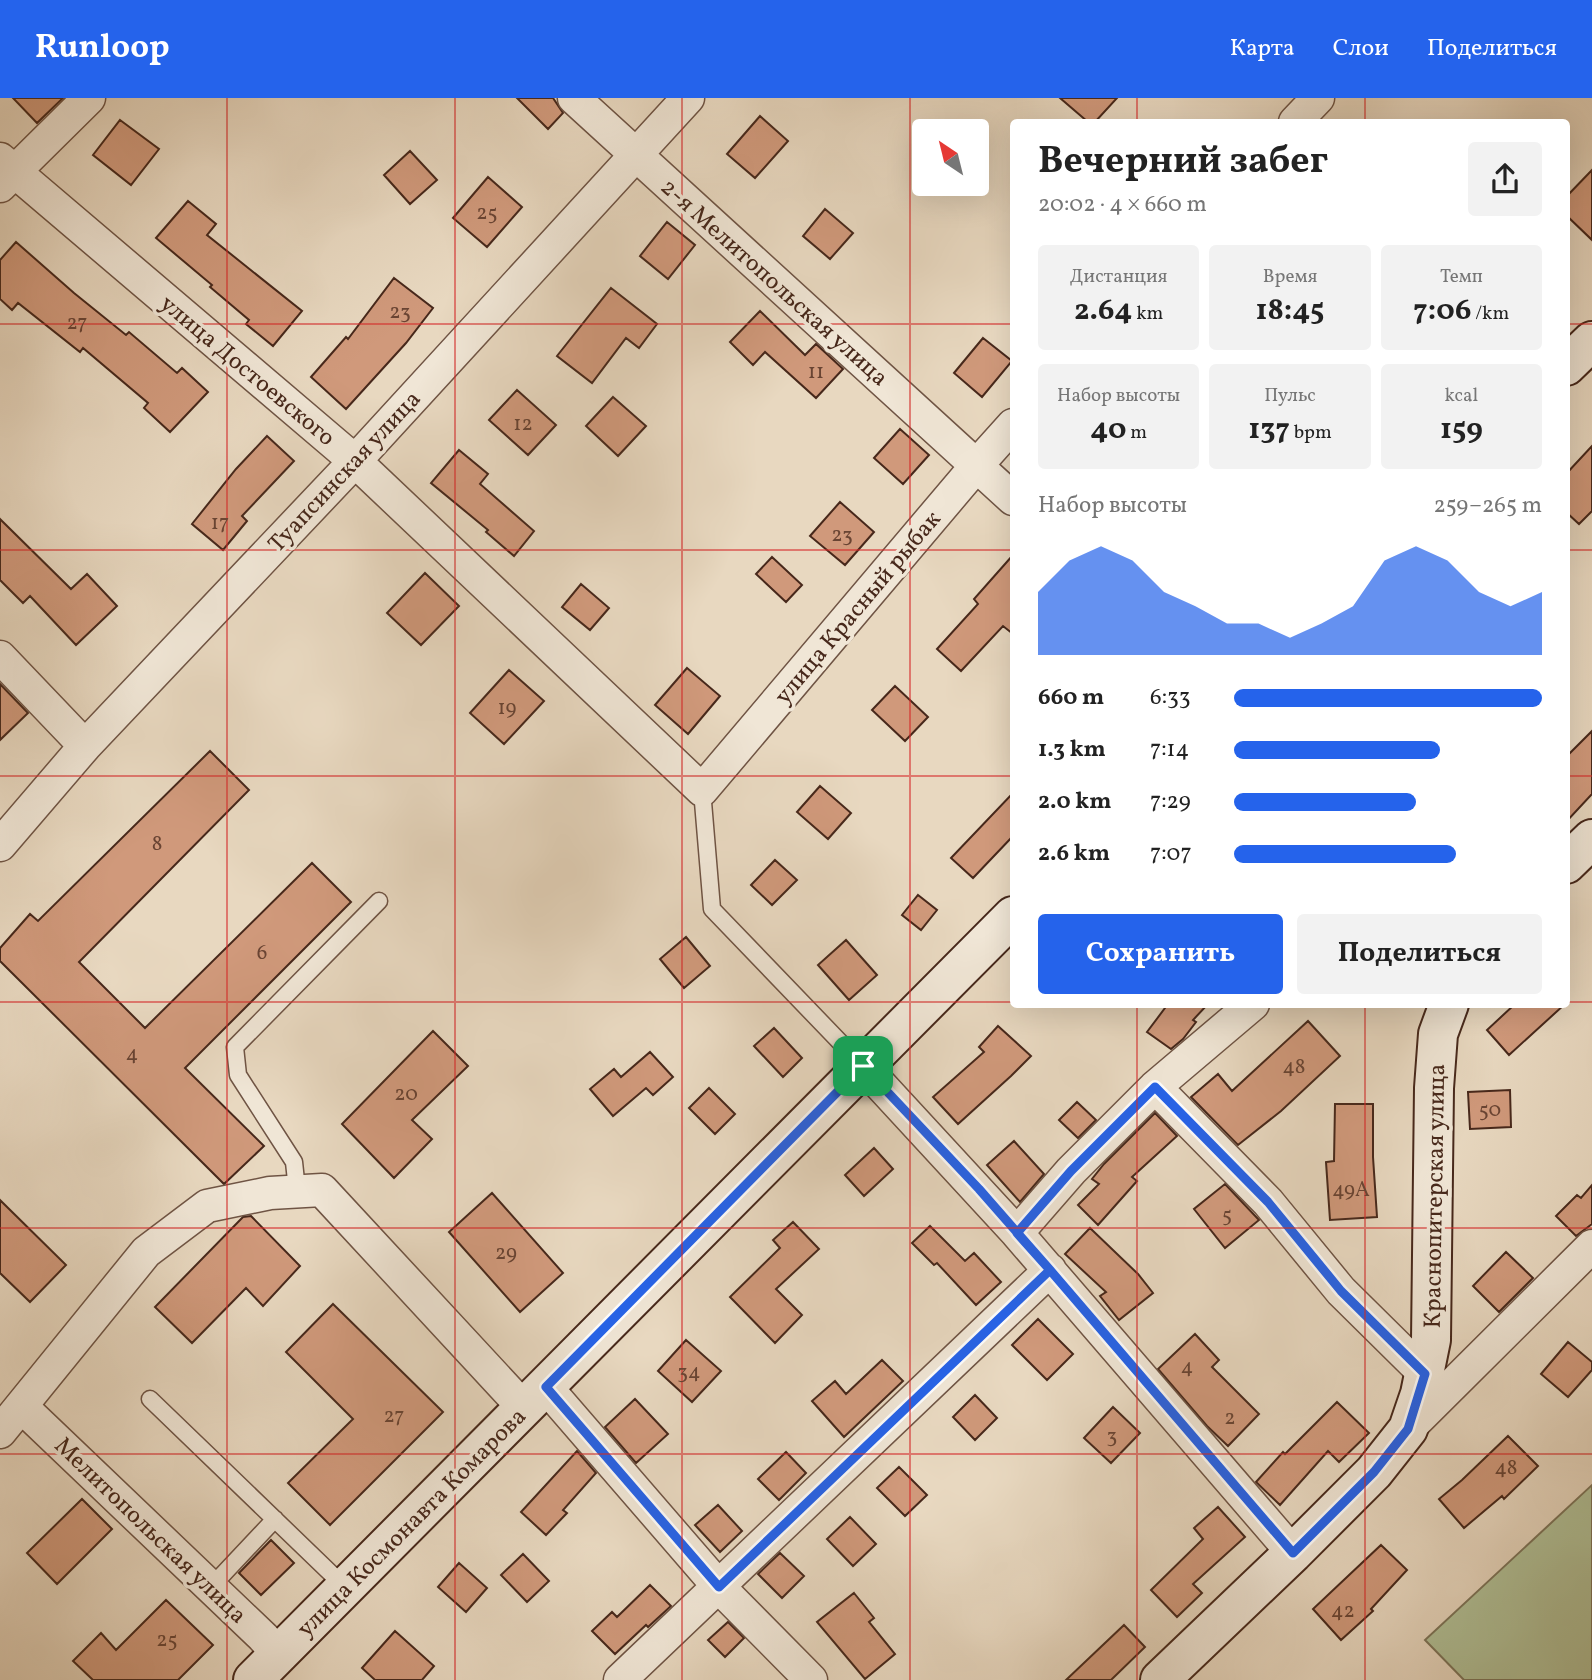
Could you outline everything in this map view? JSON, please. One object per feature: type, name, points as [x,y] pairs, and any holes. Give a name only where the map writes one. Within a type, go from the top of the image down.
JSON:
[{"type":"main road","points":[[1570,362],[1592,341]]},
{"type":"main road","points":[[1570,860],[1592,839]]},
{"type":"main road","name":"улица Космонавта Комарова","points":[[272,1670],[346,1588],[1010,919]]},
{"type":"main road","name":"Краснопитерская улица","points":[[1408,1429],[1425,1374],[1431,1340],[1434,1088],[1438,1034],[1448,1008]]},
{"type":"main road","points":[[1160,1680],[1374,1472],[1408,1429]]},
{"type":"street","points":[[4,172],[89,98]]},
{"type":"street","name":"2-я Мелитопольская улица","points":[[574,98],[1010,496]]},
{"type":"street","name":"Туапсинская улица","points":[[0,845],[85,746],[355,461],[688,98]]},
{"type":"street","points":[[1298,119],[1318,98]]},
{"type":"street","name":"улица Достоевского","points":[[4,172],[355,461],[702,790]]},
{"type":"street","name":"улица Красный рыбак","points":[[702,790],[1010,428]]},
{"type":"street","points":[[0,657],[85,746]]},
{"type":"street","points":[[1017,1233],[1071,1171],[1155,1087],[1247,1008]]},
{"type":"street","points":[[863,1066],[1050,1270],[1293,1553]]},
{"type":"street","points":[[1155,1087],[1268,1202],[1341,1291],[1425,1374]]},
{"type":"street","points":[[0,1432],[146,1252],[207,1206],[239,1197],[297,1190],[322,1190],[358,1228],[535,1397],[811,1680]]},
{"type":"street","points":[[1408,1429],[1592,1246]]},
{"type":"street","points":[[620,1680],[1050,1270]]},
{"type":"street","name":"Мелитопольская улица","points":[[21,1406],[211,1587],[272,1670]]},
{"type":"lane","points":[[702,790],[712,909],[863,1066]]},
{"type":"lane","points":[[297,1190],[294,1162],[237,1075],[234,1047],[379,901]]},
{"type":"lane","points":[[150,1399],[346,1588]]},
{"type":"lane","points":[[211,1587],[275,1520]]},
{"type":"green space","points":[[1592,1485],[1592,1680],[1464,1680],[1425,1640]]},
{"type":"building","points":[[13,98],[63,98],[37,123]]},
{"type":"building","points":[[517,98],[553,98],[563,113],[548,129]]},
{"type":"building","points":[[1060,98],[1117,98],[1098,119],[1084,119]]},
{"type":"building","points":[[760,116],[788,141],[755,178],[727,154]]},
{"type":"building","points":[[120,120],[159,149],[131,185],[93,155]]},
{"type":"building","points":[[410,151],[437,180],[410,204],[384,175]]},
{"type":"building","points":[[1592,170],[1592,240],[1570,219],[1570,193]]},
{"type":"building","points":[[488,177],[522,207],[487,247],[453,218]]},
{"type":"building","points":[[188,201],[216,224],[207,235],[302,311],[273,346],[246,324],[249,320],[210,287],[212,285],[156,238]]},
{"type":"building","points":[[825,209],[853,233],[830,259],[803,236]]},
{"type":"building","points":[[667,222],[695,245],[668,279],[640,256]]},
{"type":"building","points":[[16,242],[126,335],[129,332],[177,373],[182,368],[208,392],[170,432],[144,408],[148,403],[83,348],[80,352],[18,303],[12,310],[0,299],[0,260]]},
{"type":"building","points":[[394,278],[433,308],[406,343],[346,409],[311,377],[346,337],[348,339]]},
{"type":"building","points":[[611,288],[657,324],[639,348],[626,338],[592,383],[557,356]]},
{"type":"building","points":[[760,311],[805,355],[816,344],[843,369],[816,398],[765,352],[753,365],[730,342]]},
{"type":"building","points":[[983,338],[1010,359],[1010,363],[982,397],[954,373]]},
{"type":"building","points":[[517,390],[556,425],[528,455],[489,420]]},
{"type":"building","points":[[613,397],[646,426],[618,456],[586,426]]},
{"type":"building","points":[[900,429],[929,455],[903,484],[874,458]]},
{"type":"building","points":[[267,436],[294,461],[242,516],[247,521],[223,550],[192,524],[236,469]]},
{"type":"building","points":[[1592,446],[1592,511],[1579,524],[1570,516],[1570,470]]},
{"type":"building","points":[[459,450],[488,474],[480,484],[534,531],[514,556],[486,532],[488,530],[431,483]]},
{"type":"building","points":[[840,502],[874,532],[845,565],[810,536]]},
{"type":"building","points":[[0,519],[71,589],[87,574],[117,606],[76,645],[30,596],[23,603],[0,580]]},
{"type":"building","points":[[772,557],[802,585],[786,602],[756,574]]},
{"type":"building","points":[[1010,558],[1010,632],[1003,626],[961,671],[937,649],[978,604],[974,599]]},
{"type":"building","points":[[425,573],[459,606],[421,645],[387,613]]},
{"type":"building","points":[[581,584],[609,608],[590,630],[562,607]]},
{"type":"building","points":[[687,668],[720,696],[688,734],[655,705]]},
{"type":"building","points":[[509,670],[544,701],[504,744],[470,713]]},
{"type":"building","points":[[0,684],[28,713],[0,740]]},
{"type":"building","points":[[895,686],[928,717],[905,741],[872,710]]},
{"type":"building","points":[[1592,731],[1592,794],[1570,818],[1570,753]]},
{"type":"building","points":[[210,751],[249,790],[79,962],[145,1028],[312,863],[351,902],[185,1068],[264,1146],[224,1184],[0,961],[0,948],[30,914],[38,921]]},
{"type":"building","points":[[820,786],[851,813],[828,839],[797,812]]},
{"type":"building","points":[[1010,796],[1010,839],[973,878],[951,858]]},
{"type":"building","points":[[775,860],[797,880],[772,905],[751,885]]},
{"type":"building","points":[[918,895],[937,910],[921,930],[902,915]]},
{"type":"building","points":[[686,937],[710,966],[684,988],[660,959]]},
{"type":"building","points":[[846,940],[877,975],[849,1000],[818,965]]},
{"type":"building","points":[[1165,1008],[1204,1008],[1193,1020],[1196,1022],[1183,1039],[1171,1049],[1147,1032]]},
{"type":"building","points":[[1511,1008],[1561,1008],[1509,1055],[1487,1030]]},
{"type":"building","points":[[1308,1021],[1340,1056],[1281,1111],[1238,1145],[1191,1097],[1218,1074],[1232,1091]]},
{"type":"building","points":[[998,1026],[1031,1056],[958,1124],[933,1097],[984,1052],[979,1047]]},
{"type":"building","points":[[774,1028],[802,1058],[783,1077],[754,1046]]},
{"type":"building","points":[[433,1031],[468,1066],[412,1120],[432,1139],[394,1178],[342,1124]]},
{"type":"building","points":[[650,1052],[673,1077],[653,1095],[646,1088],[613,1116],[590,1089],[614,1069],[621,1077]]},
{"type":"building","points":[[709,1088],[735,1114],[715,1134],[689,1108]]},
{"type":"building","points":[[1510,1090],[1511,1127],[1470,1129],[1468,1092]]},
{"type":"building","points":[[1077,1102],[1096,1120],[1078,1138],[1059,1120]]},
{"type":"building","points":[[1335,1104],[1373,1104],[1377,1217],[1330,1220],[1326,1162],[1334,1161]]},
{"type":"building","points":[[1155,1113],[1177,1136],[1132,1177],[1137,1181],[1098,1225],[1078,1205],[1099,1184],[1092,1179],[1104,1164]]},
{"type":"building","points":[[1014,1141],[1044,1174],[1020,1202],[987,1165]]},
{"type":"building","points":[[874,1148],[893,1169],[864,1196],[845,1175]]},
{"type":"building","points":[[1225,1184],[1259,1220],[1225,1248],[1194,1209]]},
{"type":"building","points":[[1592,1185],[1592,1224],[1576,1236],[1556,1216],[1577,1195],[1581,1198]]},
{"type":"building","points":[[492,1193],[563,1273],[520,1312],[449,1232]]},
{"type":"building","points":[[0,1200],[66,1265],[30,1302],[0,1273]]},
{"type":"building","points":[[251,1216],[300,1266],[263,1306],[246,1288],[192,1343],[155,1307],[243,1217]]},
{"type":"building","points":[[793,1222],[819,1249],[776,1289],[802,1315],[775,1343],[730,1297],[780,1248],[773,1240]]},
{"type":"building","points":[[930,1226],[965,1261],[974,1253],[1001,1282],[976,1305],[937,1263],[934,1265],[912,1243]]},
{"type":"building","points":[[1090,1228],[1138,1274],[1153,1293],[1119,1320],[1100,1296],[1106,1292],[1065,1254]]},
{"type":"building","points":[[1506,1252],[1533,1278],[1499,1312],[1473,1286]]},
{"type":"building","points":[[333,1304],[443,1412],[330,1525],[288,1483],[353,1419],[286,1352]]},
{"type":"building","points":[[1038,1319],[1073,1354],[1047,1380],[1012,1345]]},
{"type":"building","points":[[1195,1334],[1219,1360],[1212,1367],[1259,1414],[1228,1446],[1158,1369]]},
{"type":"building","points":[[686,1340],[721,1371],[692,1402],[658,1371]]},
{"type":"building","points":[[1568,1342],[1592,1362],[1592,1370],[1568,1397],[1541,1374]]},
{"type":"building","points":[[882,1360],[903,1381],[844,1437],[812,1401],[835,1381],[846,1394]]},
{"type":"building","points":[[975,1395],[997,1418],[975,1440],[953,1417]]},
{"type":"building","points":[[635,1399],[668,1434],[636,1463],[605,1427]]},
{"type":"building","points":[[1337,1402],[1369,1433],[1339,1462],[1328,1451],[1280,1505],[1256,1482],[1283,1452],[1285,1454]]},
{"type":"building","points":[[1113,1407],[1140,1433],[1111,1463],[1084,1438]]},
{"type":"building","points":[[1508,1436],[1538,1466],[1504,1499],[1502,1496],[1464,1528],[1439,1499]]},
{"type":"building","points":[[577,1451],[596,1473],[563,1510],[567,1513],[546,1535],[521,1512]]},
{"type":"building","points":[[786,1452],[806,1473],[779,1500],[758,1479]]},
{"type":"building","points":[[899,1467],[927,1495],[905,1516],[877,1488]]},
{"type":"building","points":[[82,1499],[112,1529],[57,1584],[27,1553]]},
{"type":"building","points":[[718,1505],[742,1531],[720,1552],[695,1525]]},
{"type":"building","points":[[1218,1507],[1245,1537],[1193,1584],[1202,1593],[1177,1617],[1151,1590],[1203,1539],[1194,1528]]},
{"type":"building","points":[[850,1517],[876,1544],[853,1566],[827,1539]]},
{"type":"building","points":[[271,1540],[294,1563],[261,1595],[239,1573]]},
{"type":"building","points":[[1381,1545],[1407,1570],[1371,1609],[1373,1611],[1341,1640],[1313,1609]]},
{"type":"building","points":[[780,1553],[804,1576],[782,1598],[758,1574]]},
{"type":"building","points":[[523,1554],[549,1581],[527,1602],[501,1575]]},
{"type":"building","points":[[459,1563],[487,1588],[466,1612],[438,1587]]},
{"type":"building","points":[[650,1585],[671,1606],[615,1654],[592,1631],[612,1612],[617,1617]]},
{"type":"building","points":[[854,1593],[874,1618],[869,1622],[895,1654],[865,1679],[817,1622]]},
{"type":"building","points":[[166,1600],[213,1645],[178,1680],[93,1680],[73,1661],[101,1633],[116,1650]]},
{"type":"building","points":[[728,1622],[744,1638],[725,1657],[708,1640]]},
{"type":"building","points":[[1124,1625],[1145,1647],[1111,1680],[1066,1680]]},
{"type":"building","points":[[395,1631],[434,1666],[422,1680],[375,1680],[362,1668]]},
{"type":"route","points":[[863,1066],[546,1387],[719,1587],[1050,1270],[1017,1233],[1071,1171],[1155,1087],[1268,1202],[1341,1291],[1425,1374],[1408,1429],[1374,1472],[1293,1553],[1050,1270],[1017,1233],[979,1189],[863,1066]]}]
